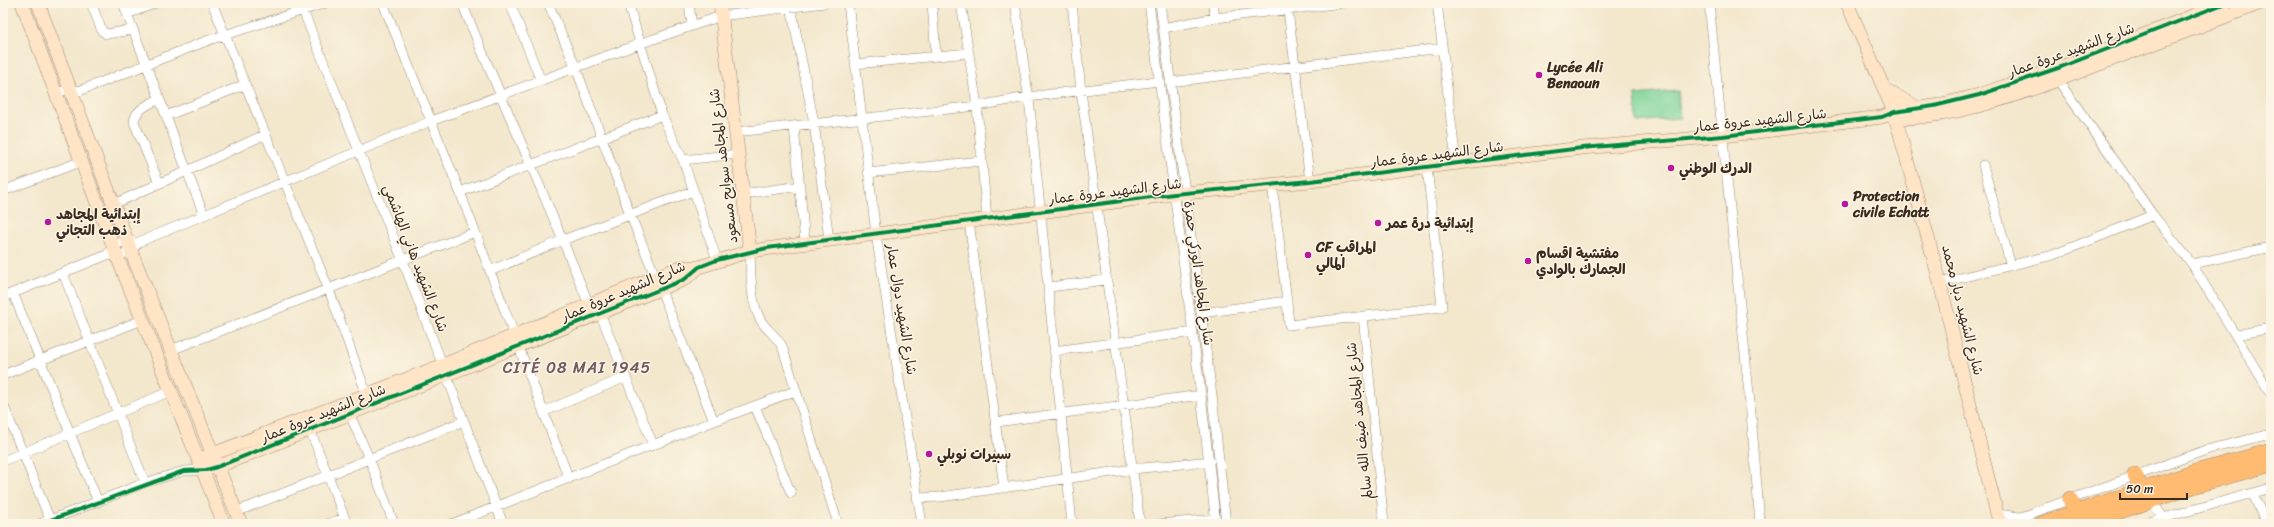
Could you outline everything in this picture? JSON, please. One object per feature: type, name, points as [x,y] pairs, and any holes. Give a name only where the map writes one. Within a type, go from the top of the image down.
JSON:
[{"type":"main road","points":[[2146,495],[2199,471],[2271,451]]},
{"type":"main road","points":[[2041,524],[2076,512],[2271,464]]},
{"type":"main road","points":[[2135,475],[2146,495]]},
{"type":"street","points":[[22,3],[82,161],[112,252],[142,320],[224,524]]},
{"type":"street","points":[[38,3],[74,93],[114,204],[133,244],[171,350],[241,524]]},
{"type":"street","points":[[91,3],[102,31],[106,34],[132,30]]},
{"type":"street","points":[[123,3],[132,30],[148,65],[159,99],[204,215]]},
{"type":"street","points":[[127,14],[156,3]]},
{"type":"street","points":[[212,3],[244,85],[266,134],[284,182],[329,290],[367,395]]},
{"type":"street","points":[[58,98],[302,7],[326,3]]},
{"type":"street","points":[[383,3],[460,192],[568,479]]},
{"type":"street","points":[[462,3],[500,97],[531,164],[563,240],[588,305]]},
{"type":"street","points":[[510,3],[541,81]]},
{"type":"street","points":[[548,3],[576,68],[600,138],[714,421]]},
{"type":"street","points":[[628,3],[642,43],[662,115],[683,160],[717,260]]},
{"type":"street","points":[[689,3],[692,26]]},
{"type":"street","points":[[3,297],[284,182],[358,150],[431,121],[692,26],[720,10],[791,7],[803,4],[824,3]]},
{"type":"street","name":"شارع الشهيد دوال عمار","points":[[848,3],[876,234],[922,524]]},
{"type":"street","points":[[932,3],[936,56]]},
{"type":"street","points":[[961,3],[977,106],[987,219]]},
{"type":"street","points":[[1015,3],[1027,97],[1030,108],[1072,524]]},
{"type":"street","points":[[1072,3],[1081,91],[1140,524]]},
{"type":"street","name":"شارع المجاهد الوركي حمزة","points":[[1149,3],[1159,81],[1202,313],[1226,524]]},
{"type":"street","name":"شارع المجاهد الوركي حمزة","points":[[1160,3],[1170,82],[1179,193],[1193,332],[1210,461],[1216,522]]},
{"type":"street","points":[[1214,3],[1215,18]]},
{"type":"street","points":[[1164,28],[1287,6],[1342,3]]},
{"type":"street","points":[[1437,3],[1456,162]]},
{"type":"street","points":[[1709,3],[1751,413],[1760,524]]},
{"type":"street","name":"شارع الشهيد دبار محمد","points":[[1847,3],[1884,89],[1984,469]]},
{"type":"street","name":"شارع الشهيد عروة عمار","points":[[2055,75],[2226,3]]},
{"type":"street","name":"شارع الشهيد عروة عمار","points":[[200,465],[218,467],[350,415],[445,370],[516,341],[600,313],[658,283],[681,267],[699,268],[717,260],[750,251],[1041,212],[1096,203],[1179,193],[1310,181],[1456,162],[1582,148],[1723,136],[1890,114],[1918,113],[2055,75],[2262,3]]},
{"type":"street","points":[[1287,6],[1310,181]]},
{"type":"street","name":"شارع الشهيد هاني الهاشمي","points":[[302,7],[403,261],[502,524]]},
{"type":"street","points":[[791,7],[814,123],[829,240]]},
{"type":"street","name":"شارع المجاهد سوايح مسعود","points":[[720,10],[736,132],[751,271],[759,316],[776,336],[782,346],[838,524]]},
{"type":"street","points":[[1170,82],[1442,48]]},
{"type":"street","points":[[855,64],[969,53]]},
{"type":"street","points":[[2055,75],[2153,215],[2192,264],[2271,394]]},
{"type":"street","points":[[736,132],[977,106],[1027,97],[1159,81]]},
{"type":"street","points":[[166,116],[244,85]]},
{"type":"street","points":[[1884,89],[1918,113],[1902,140]]},
{"type":"street","points":[[159,99],[140,110],[134,117],[134,122],[159,183]]},
{"type":"street","name":"شارع الشهيد دبار محمد","points":[[1890,114],[1902,140],[1940,283],[1996,521]]},
{"type":"street","points":[[460,192],[662,115]]},
{"type":"street","points":[[794,126],[806,243]]},
{"type":"street","points":[[114,204],[266,134]]},
{"type":"street","points":[[683,160],[738,154]]},
{"type":"street","points":[[3,191],[82,161]]},
{"type":"street","points":[[868,173],[982,161]]},
{"type":"street","points":[[1983,164],[2011,266]]},
{"type":"street","points":[[1272,184],[1289,325],[1442,307],[1427,166]]},
{"type":"street","points":[[743,194],[800,186]]},
{"type":"street","points":[[490,271],[563,240],[693,191]]},
{"type":"street","points":[[1940,283],[2053,255],[2153,215]]},
{"type":"street","points":[[969,221],[1004,488]]},
{"type":"street","points":[[171,350],[329,290],[475,232]]},
{"type":"street","points":[[2192,264],[2271,246]]},
{"type":"street","points":[[62,273],[145,483]]},
{"type":"street","points":[[1049,287],[1106,280]]},
{"type":"street","name":"شارع الشهيد عروة عمار","points":[[516,341],[588,305],[658,283]]},
{"type":"street","points":[[13,293],[98,502]]},
{"type":"street","points":[[1202,313],[1287,301]]},
{"type":"street","points":[[600,313],[653,445]]},
{"type":"street","name":"شارع المجاهد ضيف الله سالم","points":[[1363,316],[1384,524]]},
{"type":"street","points":[[3,375],[90,342],[142,320]]},
{"type":"street","points":[[2236,335],[2271,328]]},
{"type":"street","points":[[1054,351],[1193,332]]},
{"type":"street","name":"شارع الشهيد عروة عمار","points":[[40,524],[145,483],[200,465],[212,454],[367,395],[445,370]]},
{"type":"street","points":[[543,412],[626,377]]},
{"type":"street","points":[[3,461],[171,391]]},
{"type":"street","points":[[452,524],[714,421],[795,391]]},
{"type":"street","points":[[996,422],[1201,395]]},
{"type":"street","points":[[3,404],[50,520]]},
{"type":"street","points":[[755,406],[791,493]]},
{"type":"street","points":[[350,415],[369,458],[394,524]]},
{"type":"street","points":[[236,512],[464,421]]},
{"type":"street","points":[[310,430],[346,521],[328,524]]},
{"type":"street","points":[[1996,521],[2027,515],[2076,512],[2135,475],[2206,450],[2271,434]]},
{"type":"street","points":[[917,498],[940,497],[1133,469],[1210,461]]},
{"type":"street","points":[[2142,524],[2166,521],[2271,488]]},
{"type":"street","points":[[2253,494],[2266,524]]},
{"type":"street","points":[[2146,495],[2166,521]]},
{"type":"street","points":[[1159,524],[1216,522]]},
{"type":"green space","points":[[1678,91],[1680,118],[1637,122],[1635,95]]},
{"type":"cycle path","points":[[40,524],[184,471],[206,470],[217,467],[661,289],[685,279],[699,267],[717,260],[767,248],[1174,194],[1310,181],[1582,148],[1723,136],[1882,117],[1894,112],[1934,106],[1979,95],[2061,67],[2226,3]]},
{"type":"place","name":"Lycée Ali Benaoun","points":[[1539,75]]},
{"type":"place","name":"الدرك الوطني","points":[[1671,168]]},
{"type":"place","name":"Protection civile Echatt","points":[[1845,204]]},
{"type":"place","name":"إبتدائية المجاهد ذهب التجاني","points":[[48,222]]},
{"type":"place","name":"إبتدائية درة عمر","points":[[1378,223]]},
{"type":"place","name":"CF المراقب المالي","points":[[1308,255]]},
{"type":"place","name":"مفتشية اقسام الجمارك بالوادي","points":[[1528,261]]},
{"type":"place","name":"سبيرات نوبلي","points":[[929,454]]},
{"type":"district","name":"CITÉ 08 MAI 1945","points":[[577,367]]}]
